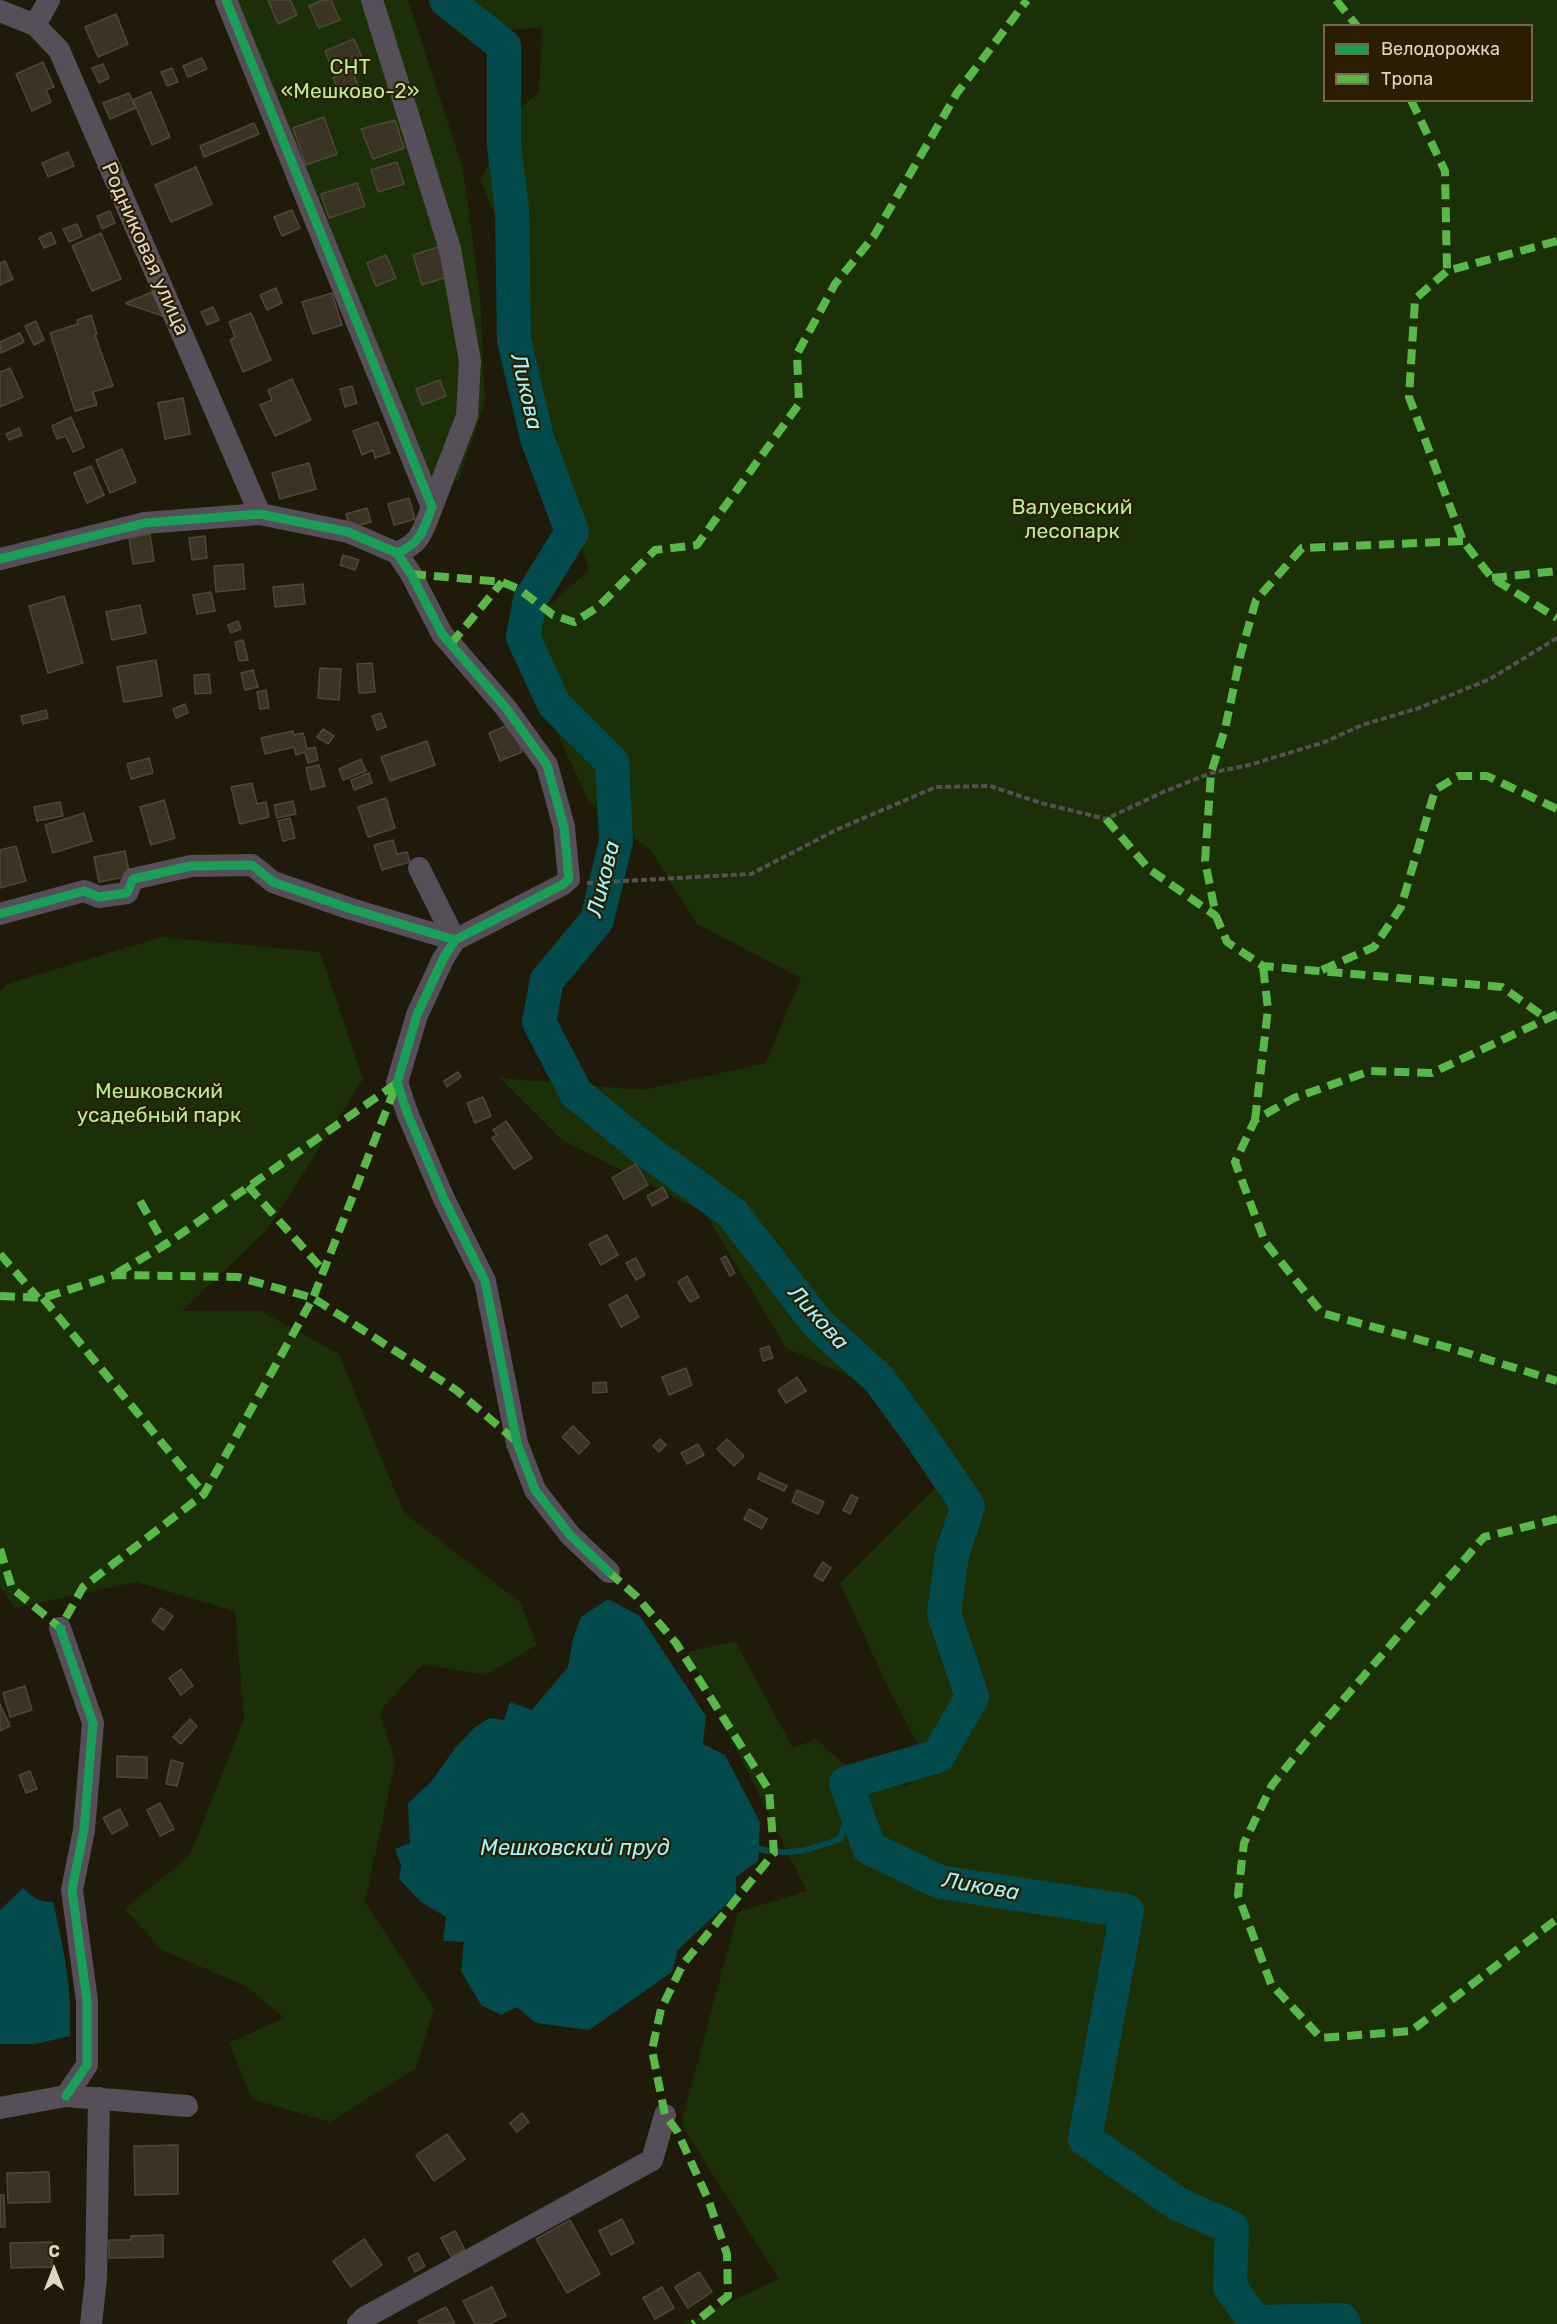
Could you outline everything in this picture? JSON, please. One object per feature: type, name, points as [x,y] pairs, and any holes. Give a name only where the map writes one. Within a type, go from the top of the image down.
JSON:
[{"type":"street","points":[[35,25],[49,0]]},
{"type":"street","points":[[226,0],[432,507]]},
{"type":"street","points":[[372,0],[450,249],[470,362],[466,416],[432,507],[424,528],[413,546],[397,554]]},
{"type":"street","name":"Родниковая улица","points":[[0,11],[35,25],[58,50],[260,514]]},
{"type":"street","points":[[0,559],[145,523],[260,514],[348,532],[397,554],[411,574],[442,634],[506,708],[547,765],[564,827],[569,879],[562,885],[455,940],[443,959],[417,1015],[398,1083],[408,1115],[444,1199],[485,1281],[517,1443],[535,1490],[570,1535],[609,1572]]},
{"type":"street","points":[[0,914],[84,891],[99,897],[127,894],[133,879],[191,866],[252,865],[273,882],[351,909],[455,940]]},
{"type":"street","points":[[419,868],[455,940]]},
{"type":"street","points":[[60,1628],[93,1723],[84,1830],[72,1890],[87,2001],[87,2065],[66,2096]]},
{"type":"street","points":[[0,2108],[66,2096],[186,2106]]},
{"type":"street","points":[[91,2324],[96,2279],[99,2098]]},
{"type":"street","points":[[358,2324],[364,2318],[652,2160],[665,2115]]},
{"type":"path","points":[[581,883],[751,874],[838,829],[936,787],[990,786],[1041,803],[1106,819],[1163,792],[1211,773],[1249,765],[1325,742],[1362,725],[1429,704],[1490,679],[1557,638]]},
{"type":"green space","name":"СНТ «Мешково-2»","points":[[232,0],[408,0],[463,169],[480,295],[485,402],[458,481],[424,484]]},
{"type":"green space","name":"Валуевский лесопарк","points":[[437,0],[1557,0],[1557,2324],[683,2324],[779,2279],[681,2124],[738,1912],[807,1891],[688,1652],[735,1641],[793,1748],[816,1739],[847,1767],[866,1766],[907,1787],[928,1765],[886,1683],[840,1583],[952,1471],[898,1398],[786,1348],[705,1213],[562,1140],[500,1078],[643,1090],[766,1063],[801,978],[697,924],[651,851],[589,801],[512,639],[589,570],[566,493],[531,400],[515,269],[481,180],[508,119],[539,92],[542,27],[473,34]]},
{"type":"green space","name":"Мешковский усадебный парк","points":[[162,937],[320,952],[363,1079],[268,1229],[182,1311],[261,1311],[339,1354],[404,1513],[520,1602],[537,1645],[486,1675],[423,1664],[380,1711],[395,1763],[365,1902],[434,2008],[416,2068],[330,2122],[252,2099],[229,2043],[284,2018],[246,1986],[162,1950],[125,1909],[190,1855],[244,1718],[235,1611],[136,1582],[15,1608],[0,1587],[0,991],[7,984]]},
{"type":"water","name":"Мешковский пруд","points":[[608,1599],[640,1616],[706,1716],[703,1744],[725,1755],[760,1822],[758,1861],[736,1877],[736,1895],[678,1950],[672,1972],[589,2030],[536,2023],[517,2007],[501,2015],[481,2005],[461,1971],[464,1942],[443,1941],[446,1917],[421,1902],[399,1879],[401,1865],[395,1849],[410,1843],[408,1803],[431,1782],[455,1748],[474,1728],[489,1718],[504,1720],[510,1702],[532,1710],[568,1667],[573,1639],[581,1617]]},
{"type":"water","points":[[23,1888],[36,1899],[53,1902],[66,1969],[70,2001],[70,2036],[35,2044],[0,2044],[0,1910]]},
{"type":"building","points":[[268,0],[290,0],[297,15],[278,24]]},
{"type":"building","points":[[323,0],[331,0],[340,20],[319,28],[309,6]]},
{"type":"building","points":[[116,14],[128,44],[98,57],[85,27]]},
{"type":"building","points":[[354,39],[363,60],[334,73],[325,51]]},
{"type":"building","points":[[202,58],[207,69],[188,77],[183,66]]},
{"type":"building","points":[[43,62],[54,87],[46,90],[51,102],[32,111],[16,74]]},
{"type":"building","points":[[103,64],[109,78],[99,83],[92,68]]},
{"type":"building","points":[[172,68],[178,82],[167,86],[161,72]]},
{"type":"building","points":[[352,70],[358,86],[340,94],[333,78]]},
{"type":"building","points":[[151,92],[170,137],[152,145],[133,100]]},
{"type":"building","points":[[129,93],[136,108],[110,119],[103,103]]},
{"type":"building","points":[[324,117],[337,154],[306,165],[293,128]]},
{"type":"building","points":[[395,120],[404,148],[373,159],[361,129]]},
{"type":"building","points":[[254,123],[259,134],[204,157],[200,146]]},
{"type":"building","points":[[68,152],[74,166],[48,177],[42,163]]},
{"type":"building","points":[[397,162],[404,184],[378,192],[371,170]]},
{"type":"building","points":[[196,167],[212,204],[171,222],[155,185]]},
{"type":"building","points":[[357,183],[365,206],[329,218],[321,194]]},
{"type":"building","points":[[292,210],[300,228],[282,236],[274,217]]},
{"type":"building","points":[[110,211],[115,223],[102,229],[97,216]]},
{"type":"building","points":[[77,224],[82,236],[69,242],[63,229]]},
{"type":"building","points":[[51,232],[56,243],[44,248],[39,238]]},
{"type":"building","points":[[101,233],[121,279],[92,291],[72,246]]},
{"type":"building","points":[[438,247],[447,277],[422,285],[413,255]]},
{"type":"building","points":[[386,255],[396,278],[376,286],[367,263]]},
{"type":"building","points":[[5,261],[13,279],[0,285],[0,263]]},
{"type":"building","points":[[276,288],[282,303],[267,310],[260,295]]},
{"type":"building","points":[[152,292],[163,316],[126,303]]},
{"type":"building","points":[[332,293],[342,325],[313,334],[302,302]]},
{"type":"building","points":[[213,307],[219,320],[207,325],[201,312]]},
{"type":"building","points":[[251,313],[271,360],[243,372],[230,340],[235,337],[229,322]]},
{"type":"building","points":[[91,315],[97,334],[95,335],[113,386],[93,392],[97,405],[75,411],[50,333],[78,324],[77,320]]},
{"type":"building","points":[[36,321],[44,340],[34,345],[25,326]]},
{"type":"building","points":[[20,333],[24,342],[1,353],[0,342]]},
{"type":"building","points":[[10,368],[23,397],[0,407],[0,372]]},
{"type":"building","points":[[292,379],[311,420],[275,436],[260,405],[272,400],[268,390]]},
{"type":"building","points":[[440,380],[446,396],[422,405],[416,389]]},
{"type":"building","points":[[352,386],[357,403],[345,407],[340,389]]},
{"type":"building","points":[[183,398],[190,434],[165,439],[158,403]]},
{"type":"building","points":[[71,417],[84,447],[73,452],[66,436],[57,439],[52,426]]},
{"type":"building","points":[[378,422],[390,453],[375,458],[373,450],[362,455],[353,431]]},
{"type":"building","points":[[19,428],[22,435],[9,440],[6,434]]},
{"type":"building","points":[[122,449],[136,482],[110,493],[96,460]]},
{"type":"building","points":[[309,463],[316,489],[280,499],[272,473]]},
{"type":"building","points":[[91,466],[104,495],[87,503],[74,473]]},
{"type":"building","points":[[409,498],[415,519],[394,525],[388,504]]},
{"type":"building","points":[[367,508],[371,522],[350,528],[346,514]]},
{"type":"building","points":[[150,534],[154,561],[133,564],[129,538]]},
{"type":"building","points":[[205,536],[207,558],[192,560],[189,538]]},
{"type":"building","points":[[343,555],[359,560],[355,570],[340,565]]},
{"type":"building","points":[[243,564],[245,589],[216,592],[214,566]]},
{"type":"building","points":[[303,584],[305,604],[275,607],[273,587]]},
{"type":"building","points":[[211,592],[215,611],[197,614],[193,595]]},
{"type":"building","points":[[64,596],[83,663],[48,673],[29,606]]},
{"type":"building","points":[[140,605],[146,633],[112,640],[106,612]]},
{"type":"building","points":[[238,621],[241,629],[231,633],[228,625]]},
{"type":"building","points":[[243,640],[248,660],[239,661],[235,642]]},
{"type":"building","points":[[156,660],[162,696],[124,702],[117,667]]},
{"type":"building","points":[[372,663],[375,692],[359,693],[357,664]]},
{"type":"building","points":[[320,668],[341,669],[339,700],[318,698]]},
{"type":"building","points":[[253,670],[258,687],[245,690],[241,673]]},
{"type":"building","points":[[209,674],[211,693],[195,694],[194,675]]},
{"type":"building","points":[[266,690],[269,708],[260,709],[257,692]]},
{"type":"building","points":[[185,704],[188,713],[176,718],[173,709]]},
{"type":"building","points":[[46,710],[48,718],[23,724],[21,716]]},
{"type":"building","points":[[381,713],[386,727],[377,730],[372,716]]},
{"type":"building","points":[[511,724],[522,752],[500,761],[489,733]]},
{"type":"building","points":[[323,729],[334,736],[328,744],[317,737]]},
{"type":"building","points":[[293,731],[294,735],[303,733],[307,749],[315,747],[318,760],[308,763],[305,752],[296,755],[294,747],[265,754],[261,738]]},
{"type":"building","points":[[427,741],[435,765],[390,781],[381,757]]},
{"type":"building","points":[[149,758],[153,773],[131,779],[127,764]]},
{"type":"building","points":[[361,759],[366,771],[343,780],[339,769]]},
{"type":"building","points":[[319,765],[325,786],[311,790],[306,768]]},
{"type":"building","points":[[369,773],[372,783],[354,790],[351,780]]},
{"type":"building","points":[[252,783],[257,804],[266,802],[269,817],[240,824],[231,787]]},
{"type":"building","points":[[386,798],[395,828],[368,837],[358,807]]},
{"type":"building","points":[[164,800],[175,838],[151,845],[140,807]]},
{"type":"building","points":[[293,801],[296,814],[277,818],[274,805]]},
{"type":"building","points":[[60,802],[63,816],[37,821],[34,807]]},
{"type":"building","points":[[84,813],[92,841],[53,853],[45,825]]},
{"type":"building","points":[[290,818],[295,838],[283,841],[278,821]]},
{"type":"building","points":[[393,840],[397,854],[407,852],[410,862],[382,870],[374,845]]},
{"type":"building","points":[[16,846],[26,881],[0,888],[0,850]]},
{"type":"building","points":[[125,851],[130,876],[99,882],[94,857]]},
{"type":"building","points":[[458,1072],[461,1077],[447,1087],[444,1081]]},
{"type":"building","points":[[483,1097],[491,1116],[475,1123],[467,1103]]},
{"type":"building","points":[[506,1121],[532,1158],[514,1169],[492,1138],[497,1135],[493,1130]]},
{"type":"building","points":[[636,1164],[648,1185],[624,1199],[612,1178]]},
{"type":"building","points":[[663,1187],[668,1197],[652,1206],[647,1196]]},
{"type":"building","points":[[607,1235],[618,1255],[601,1265],[589,1244]]},
{"type":"building","points":[[726,1256],[735,1273],[730,1276],[721,1259]]},
{"type":"building","points":[[636,1258],[645,1275],[636,1280],[626,1263]]},
{"type":"building","points":[[687,1276],[699,1297],[690,1302],[678,1282]]},
{"type":"building","points":[[627,1295],[639,1317],[621,1327],[609,1305]]},
{"type":"building","points":[[769,1346],[773,1358],[763,1361],[760,1349]]},
{"type":"building","points":[[686,1368],[692,1385],[669,1395],[662,1377]]},
{"type":"building","points":[[797,1377],[806,1391],[786,1403],[778,1390]]},
{"type":"building","points":[[606,1382],[607,1392],[593,1393],[593,1383]]},
{"type":"building","points":[[573,1426],[590,1443],[579,1454],[562,1437]]},
{"type":"building","points":[[660,1439],[666,1445],[659,1452],[653,1446]]},
{"type":"building","points":[[727,1439],[744,1456],[734,1466],[717,1449]]},
{"type":"building","points":[[698,1444],[704,1455],[687,1464],[681,1453]]},
{"type":"building","points":[[760,1473],[787,1486],[784,1491],[758,1479]]},
{"type":"building","points":[[797,1490],[824,1502],[818,1514],[792,1502]]},
{"type":"building","points":[[851,1495],[858,1498],[850,1514],[843,1510]]},
{"type":"building","points":[[749,1509],[767,1519],[762,1529],[744,1519]]},
{"type":"building","points":[[823,1562],[831,1568],[823,1581],[814,1576]]},
{"type":"building","points":[[161,1608],[173,1616],[163,1630],[152,1621]]},
{"type":"building","points":[[181,1669],[193,1686],[181,1695],[169,1678]]},
{"type":"building","points":[[25,1686],[32,1710],[10,1717],[3,1693]]},
{"type":"building","points":[[0,1704],[10,1726],[0,1731]]},
{"type":"building","points":[[190,1719],[197,1726],[181,1744],[173,1737]]},
{"type":"building","points":[[117,1756],[147,1757],[147,1778],[117,1777]]},
{"type":"building","points":[[171,1760],[183,1763],[177,1786],[166,1784]]},
{"type":"building","points":[[30,1771],[37,1789],[26,1793],[19,1775]]},
{"type":"building","points":[[160,1803],[174,1829],[160,1836],[147,1810]]},
{"type":"building","points":[[120,1809],[128,1825],[112,1834],[103,1818]]},
{"type":"building","points":[[522,2113],[529,2122],[517,2132],[510,2123]]},
{"type":"building","points":[[447,2134],[465,2159],[434,2181],[416,2155]]},
{"type":"building","points":[[178,2145],[178,2194],[135,2195],[134,2146]]},
{"type":"building","points":[[49,2172],[50,2202],[8,2203],[7,2173]]},
{"type":"building","points":[[0,2195],[4,2195],[5,2227],[0,2227]]},
{"type":"building","points":[[622,2219],[634,2243],[611,2255],[599,2231]]},
{"type":"building","points":[[570,2220],[600,2274],[567,2293],[536,2239]]},
{"type":"building","points":[[455,2231],[465,2250],[451,2257],[441,2238]]},
{"type":"building","points":[[163,2235],[163,2257],[109,2258],[109,2240],[131,2240],[131,2236]]},
{"type":"building","points":[[364,2239],[382,2265],[351,2287],[333,2261]]},
{"type":"building","points":[[52,2242],[52,2267],[11,2268],[10,2243]]},
{"type":"building","points":[[418,2253],[425,2266],[415,2272],[408,2258]]},
{"type":"building","points":[[699,2272],[712,2292],[688,2308],[675,2287]]},
{"type":"building","points":[[492,2287],[506,2316],[489,2324],[475,2324],[463,2301]]},
{"type":"building","points":[[662,2287],[674,2308],[655,2319],[643,2298]]},
{"type":"building","points":[[446,2307],[455,2324],[420,2324],[418,2321]]},
{"type":"waterway","name":"Ликова","points":[[446,0],[504,46],[504,146],[512,209],[514,340],[537,438],[572,532],[530,600],[523,637],[554,704],[612,762],[616,841],[597,920],[547,980],[539,1022],[576,1093],[639,1145],[732,1213],[819,1325],[879,1379],[968,1506],[952,1554],[944,1614],[972,1697],[938,1756],[846,1783],[869,1848],[940,1882],[1127,1911],[1085,2139],[1178,2204],[1232,2228],[1230,2287],[1255,2322],[1342,2320],[1344,2324]]},
{"type":"waterway","points":[[759,1849],[790,1852],[810,1849],[840,1839],[851,1804]]},
{"type":"marked path","points":[[411,574],[502,582],[519,589],[553,615],[574,622],[598,607],[655,550],[697,545],[799,404],[797,354],[835,284],[874,236],[957,93],[1027,0]]},
{"type":"marked path","points":[[1336,0],[1355,24]]},
{"type":"marked path","points":[[1412,102],[1445,171],[1447,271]]},
{"type":"marked path","points":[[1557,241],[1447,271],[1415,299],[1409,397],[1463,541],[1492,578],[1557,618]]},
{"type":"marked path","points":[[1463,541],[1302,548],[1256,600],[1241,653],[1225,729],[1211,773],[1205,861],[1216,916],[1227,942],[1263,966],[1502,987],[1546,1018]]},
{"type":"marked path","points":[[1492,578],[1557,571]]},
{"type":"marked path","points":[[451,644],[502,582]]},
{"type":"marked path","points":[[1322,970],[1374,947],[1401,907],[1435,790],[1458,776],[1487,776],[1557,809]]},
{"type":"marked path","points":[[1106,819],[1149,869],[1216,916]]},
{"type":"marked path","points":[[1255,1120],[1268,1009],[1263,966]]},
{"type":"marked path","points":[[1557,1014],[1432,1073],[1370,1071],[1294,1098],[1255,1120],[1235,1162],[1265,1242],[1322,1313],[1454,1349],[1557,1381]]},
{"type":"marked path","points":[[117,1273],[165,1245],[397,1083]]},
{"type":"marked path","points":[[0,1549],[12,1588],[60,1628],[83,1587],[204,1494],[313,1298],[397,1083]]},
{"type":"marked path","points":[[248,1186],[323,1270]]},
{"type":"marked path","points":[[140,1201],[165,1245]]},
{"type":"marked path","points":[[0,1254],[38,1298]]},
{"type":"marked path","points":[[0,1296],[43,1298],[115,1275],[238,1277],[313,1298],[456,1390],[517,1442]]},
{"type":"marked path","points":[[43,1298],[204,1494]]},
{"type":"marked path","points":[[1557,1519],[1484,1537],[1310,1738],[1272,1785],[1244,1843],[1238,1895],[1271,1984],[1321,2038],[1411,2031],[1557,1919]]},
{"type":"marked path","points":[[609,1572],[636,1596],[676,1643],[769,1790],[774,1853],[683,1964],[661,2009],[652,2050],[665,2115],[677,2131],[708,2199],[727,2254],[728,2296],[693,2324]]},
{"type":"cycle path","points":[[226,0],[432,507],[420,535],[411,545],[397,553]]},
{"type":"cycle path","points":[[0,559],[145,523],[260,514],[348,532],[397,553],[411,574],[442,634],[506,708],[547,765],[564,827],[569,879],[562,885],[455,940],[443,959],[417,1015],[397,1083],[408,1115],[444,1199],[485,1281],[517,1443],[535,1490],[570,1535],[609,1572]]},
{"type":"cycle path","points":[[0,914],[84,891],[99,897],[127,893],[133,879],[191,866],[252,865],[273,882],[351,909],[455,940]]},
{"type":"cycle path","points":[[60,1628],[93,1723],[84,1830],[72,1890],[87,2001],[87,2065],[66,2096]]}]
